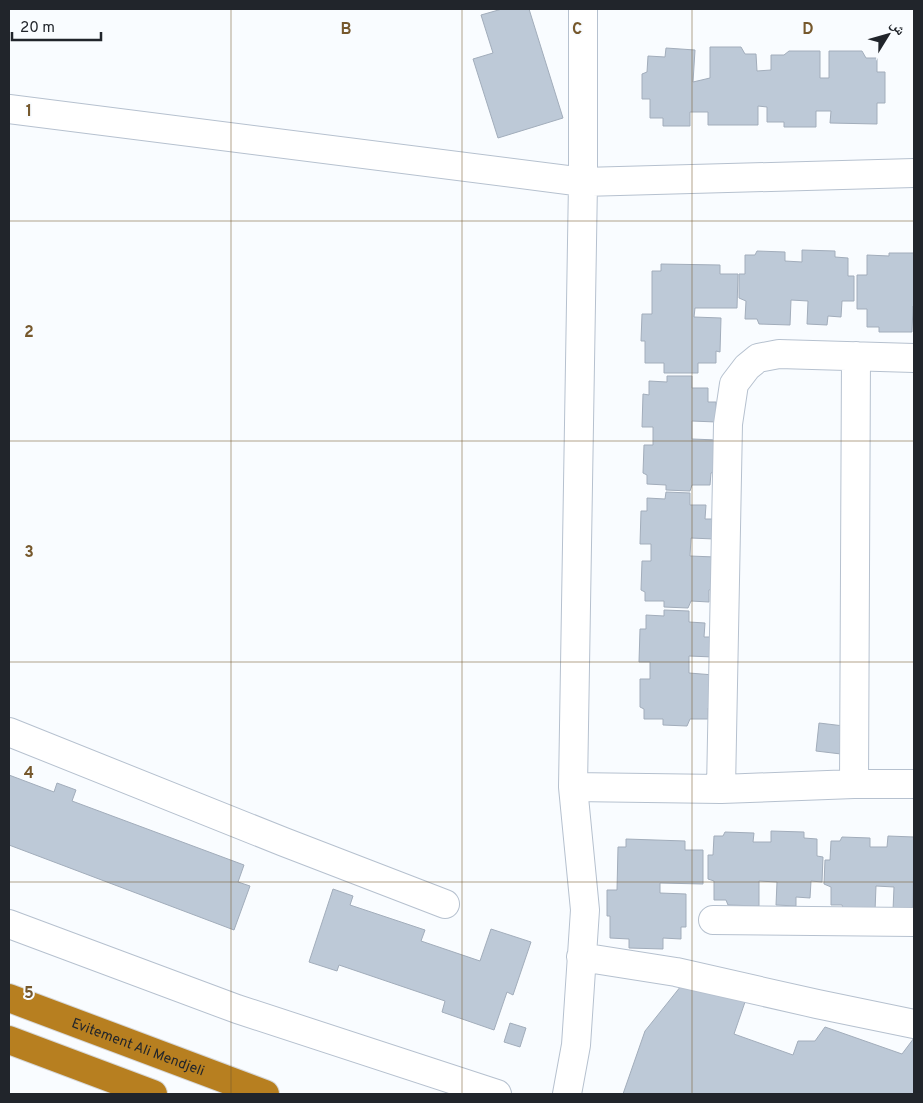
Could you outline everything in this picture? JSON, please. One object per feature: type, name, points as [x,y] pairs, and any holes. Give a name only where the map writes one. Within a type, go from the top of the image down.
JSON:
[{"type":"highway","name":"Evitement Ali Mendjeli","points":[[9,998],[265,1094]]},
{"type":"highway","points":[[9,1040],[153,1094]]},
{"type":"street","points":[[568,1094],[576,1045],[585,910],[573,787],[583,182],[583,9]]},
{"type":"street","points":[[9,109],[583,182],[914,173]]},
{"type":"street","points":[[720,789],[728,424],[734,384],[747,367],[758,358],[779,354],[914,358]]},
{"type":"street","points":[[854,784],[856,356]]},
{"type":"street","points":[[9,732],[445,904]]},
{"type":"street","points":[[573,787],[720,789],[854,784],[914,784]]},
{"type":"street","points":[[712,920],[914,922]]},
{"type":"street","points":[[9,924],[237,1009],[497,1094]]},
{"type":"street","points":[[582,957],[676,972],[914,1024]]},
{"type":"building","points":[[502,9],[529,9],[563,118],[498,138],[473,59],[493,53],[481,15]]},
{"type":"building","points":[[710,47],[741,47],[745,54],[756,54],[757,71],[771,70],[771,55],[784,55],[789,51],[820,51],[820,78],[829,78],[829,51],[862,51],[866,58],[877,58],[877,72],[885,72],[885,103],[877,103],[877,124],[830,123],[831,111],[816,111],[816,127],[784,127],[784,122],[767,122],[767,107],[758,106],[758,125],[708,125],[708,112],[690,112],[690,126],[663,126],[663,118],[650,118],[650,99],[642,99],[642,74],[647,72],[648,56],[665,57],[666,48],[695,50],[693,82],[710,78]]},
{"type":"building","points":[[802,250],[835,251],[835,257],[848,258],[848,276],[854,276],[854,301],[842,301],[841,317],[828,316],[827,325],[807,324],[808,301],[791,300],[790,325],[759,324],[757,319],[745,319],[746,301],[739,298],[739,274],[745,274],[745,255],[755,255],[757,251],[785,252],[785,261],[802,262]]},
{"type":"building","points":[[889,253],[914,253],[912,332],[879,332],[879,327],[867,327],[867,309],[857,309],[857,275],[867,275],[867,255],[889,256]]},
{"type":"building","points":[[661,264],[720,265],[720,274],[738,274],[737,308],[695,308],[694,317],[721,318],[720,352],[716,351],[716,363],[698,363],[698,373],[664,373],[664,363],[645,363],[645,341],[641,341],[642,314],[652,314],[652,271],[661,271]]},
{"type":"building","points":[[667,376],[692,376],[692,388],[708,388],[708,402],[716,402],[716,422],[692,421],[692,439],[717,440],[716,471],[711,473],[710,485],[692,485],[690,491],[666,490],[666,485],[647,484],[647,475],[643,473],[644,445],[653,445],[653,427],[642,427],[643,394],[649,395],[649,381],[667,382]]},
{"type":"building","points":[[666,492],[690,493],[690,505],[706,505],[705,519],[715,519],[714,539],[691,538],[690,556],[715,557],[714,588],[709,590],[709,602],[691,601],[688,608],[664,607],[664,601],[645,601],[645,592],[641,590],[642,561],[651,561],[651,544],[640,544],[641,511],[647,511],[647,498],[665,499]]},
{"type":"building","points":[[664,610],[689,611],[689,622],[705,623],[704,637],[713,637],[713,657],[689,656],[689,673],[714,675],[713,705],[708,708],[708,719],[690,719],[687,726],[663,725],[663,719],[644,719],[644,709],[640,707],[640,679],[650,679],[650,662],[639,662],[640,629],[646,629],[646,615],[664,616]]},
{"type":"building","points":[[819,723],[844,726],[841,754],[816,751]]},
{"type":"building","points":[[9,775],[54,792],[57,783],[76,790],[72,801],[244,865],[238,882],[250,886],[234,930],[9,845]]},
{"type":"building","points":[[771,831],[804,832],[804,838],[817,839],[817,856],[823,857],[822,882],[811,881],[810,898],[796,897],[796,906],[776,905],[777,882],[759,881],[759,906],[728,905],[726,900],[714,900],[714,881],[708,879],[708,855],[713,855],[714,836],[723,836],[725,832],[754,833],[753,842],[771,842]]},
{"type":"building","points":[[888,836],[914,837],[913,911],[893,910],[894,887],[876,886],[875,911],[844,910],[842,905],[831,905],[831,887],[824,884],[825,860],[830,860],[831,841],[840,841],[842,837],[870,838],[870,847],[887,847]]},
{"type":"building","points":[[626,839],[685,841],[685,850],[703,850],[703,884],[660,883],[660,893],[686,894],[686,927],[681,927],[681,939],[663,938],[663,949],[629,948],[629,939],[610,938],[610,916],[607,916],[607,890],[617,890],[618,847],[626,847]]},
{"type":"building","points":[[333,889],[353,896],[350,905],[425,930],[421,941],[480,961],[491,929],[531,942],[513,995],[507,992],[494,1030],[442,1012],[445,1001],[339,965],[337,971],[309,962]]},
{"type":"building","points":[[685,981],[745,1002],[734,1034],[793,1055],[798,1041],[815,1041],[825,1027],[902,1054],[914,1038],[914,1094],[623,1094],[645,1031]]},
{"type":"building","points":[[510,1023],[526,1028],[520,1047],[504,1042]]}]
